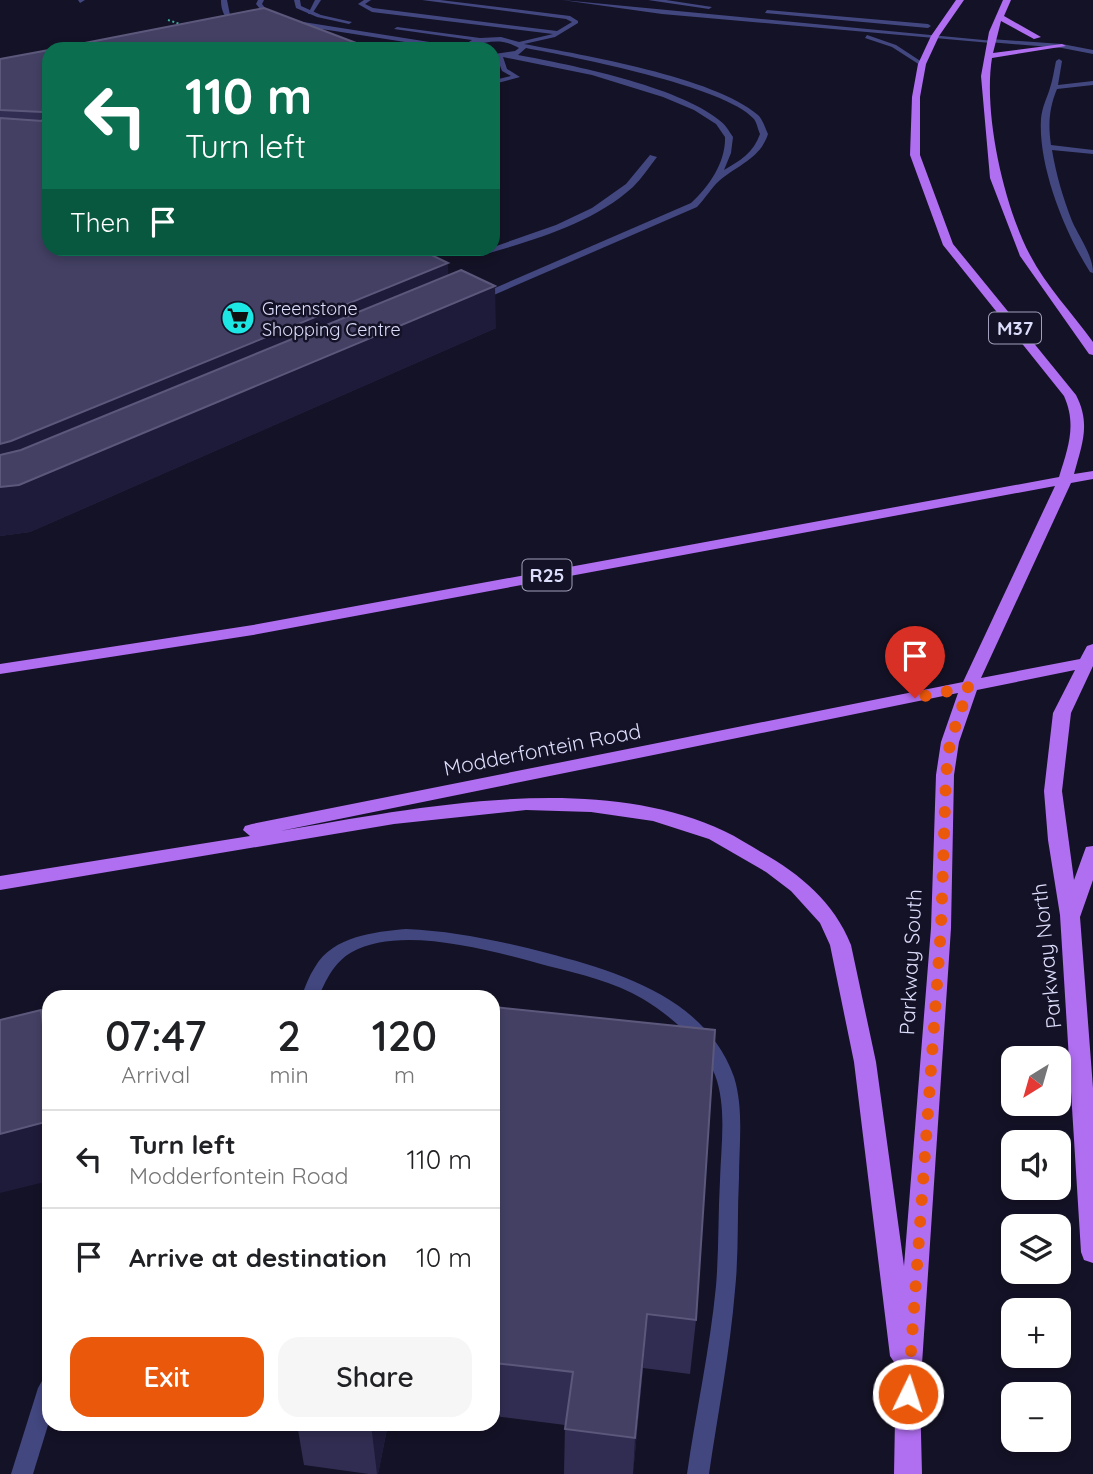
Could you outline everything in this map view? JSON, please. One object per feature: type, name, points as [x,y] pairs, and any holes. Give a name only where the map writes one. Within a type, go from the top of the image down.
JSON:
[{"type":"main road","name":"M37","points":[[960,0],[935,36],[922,64],[914,131],[915,155],[947,245],[1070,395],[1079,414],[1076,446],[1066,478]]},
{"type":"main road","name":"M37","points":[[1007,0],[987,56],[985,86],[995,178],[1025,256],[1091,347]]},
{"type":"main road","points":[[999,18],[1037,37]]},
{"type":"main road","points":[[987,56],[1062,46]]},
{"type":"main road","name":"R25","points":[[0,669],[253,630],[1093,475]]},
{"type":"main road","points":[[1066,478],[1093,485]]},
{"type":"main road","name":"Parkway South","points":[[908,1474],[908,1394],[941,928],[946,775],[950,742],[969,687],[1066,478]]},
{"type":"main road","name":"Modderfontein Road","points":[[0,882],[969,687],[1091,657]]},
{"type":"main road","name":"Parkway North","points":[[1091,657],[1062,713],[1053,791],[1057,840],[1070,915],[1093,1252]]},
{"type":"main road","points":[[0,882],[393,819],[499,806],[558,804],[637,812],[699,827],[759,856],[816,902],[833,927],[842,949],[867,1067],[908,1394]]},
{"type":"main road","points":[[1070,915],[1093,852]]},
{"type":"street","points":[[223,0],[226,17],[250,27]]},
{"type":"street","points":[[261,0],[259,4],[268,15],[296,23],[418,42]]},
{"type":"street","points":[[297,0],[298,7],[310,13],[353,23]]},
{"type":"street","points":[[310,13],[318,0]]},
{"type":"street","points":[[368,0],[361,4],[372,10],[560,33]]},
{"type":"street","points":[[425,0],[568,17],[576,22],[560,33],[519,44]]},
{"type":"street","points":[[565,0],[935,36],[1079,40]]},
{"type":"street","points":[[651,0],[712,7]]},
{"type":"street","points":[[399,29],[444,28],[481,22],[505,16],[509,10]]},
{"type":"street","points":[[765,12],[954,29]]},
{"type":"street","points":[[481,22],[490,30],[492,39]]},
{"type":"street","points":[[809,25],[879,40],[922,64]]},
{"type":"street","points":[[388,28],[483,40]]},
{"type":"street","points":[[980,31],[992,37],[1093,51]]},
{"type":"street","points":[[472,42],[492,39],[635,69],[693,86],[738,104],[762,122],[764,134],[740,165],[717,178]]},
{"type":"street","points":[[500,56],[521,51],[519,44]]},
{"type":"street","points":[[469,303],[686,209],[698,201],[717,178],[730,140],[725,129],[713,117],[665,96],[590,73],[510,55]]},
{"type":"street","points":[[500,61],[505,70],[517,77],[500,81]]},
{"type":"street","points":[[1059,61],[1054,87],[1046,105],[1044,126],[1047,147],[1058,194],[1093,270]]},
{"type":"street","points":[[1054,87],[1093,83]]},
{"type":"street","points":[[1047,147],[1093,152]]},
{"type":"street","points":[[500,247],[547,234],[591,212],[630,185],[653,157]]},
{"type":"street","points":[[311,990],[313,978],[323,966],[337,954],[363,940],[415,933],[477,941],[612,976],[660,1002],[686,1022],[712,1053],[725,1077],[731,1132],[725,1300],[698,1474]]},
{"type":"street","points":[[22,1474],[42,1410]]},
{"type":"path","points":[[168,20],[190,26]]},
{"type":"building","points":[[264,8],[354,42],[90,42]]},
{"type":"building","points":[[42,51],[42,112],[0,110],[0,59]]},
{"type":"building","points":[[0,118],[42,121],[42,256],[434,256],[448,263],[0,444]]},
{"type":"building","points":[[461,270],[495,286],[19,485],[0,487],[0,455],[21,450]]},
{"type":"building","points":[[500,1008],[715,1030],[696,1320],[647,1314],[635,1438],[565,1429],[573,1372],[500,1364]]},
{"type":"building","points":[[41,1010],[42,1123],[0,1134],[0,1020]]},
{"type":"place","name":"Greenstone Shopping Centre","points":[[238,318]]},
{"type":"route","points":[[908,1394],[941,928],[946,775],[950,742],[969,687],[915,698]]}]
